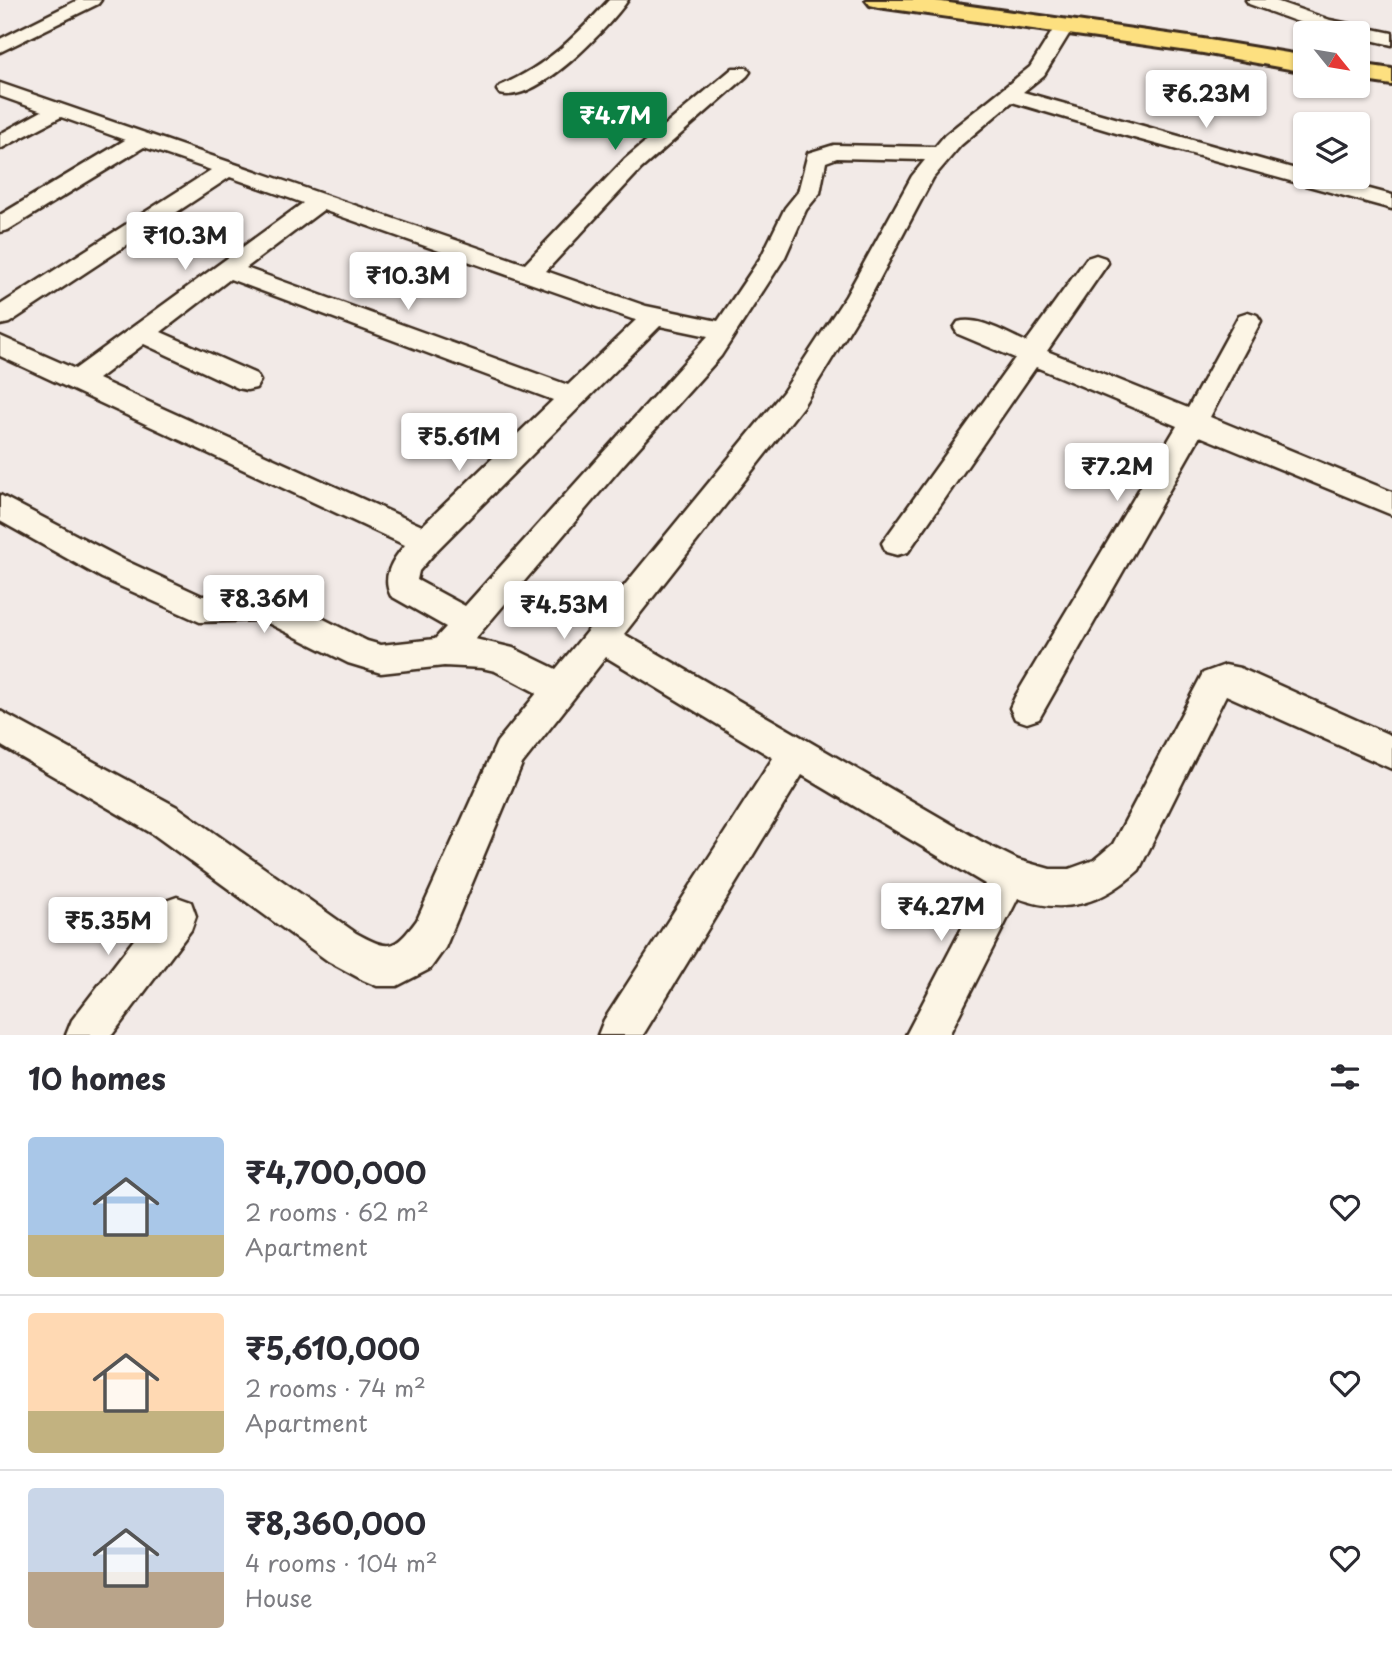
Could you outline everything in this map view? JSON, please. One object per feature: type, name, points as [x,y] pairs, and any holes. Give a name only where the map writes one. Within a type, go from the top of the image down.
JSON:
[{"type":"main road","points":[[878,0],[1293,62]]},
{"type":"main road","points":[[1370,74],[1392,77]]},
{"type":"street","points":[[0,46],[92,0]]},
{"type":"street","points":[[507,90],[533,80],[561,62],[619,0]]},
{"type":"street","points":[[1255,1],[1325,24],[1392,39]]},
{"type":"street","points":[[0,727],[166,821],[342,947],[377,966],[397,966],[416,955],[431,934],[509,753],[793,399],[838,332],[906,205],[941,153],[1037,71],[1065,26]]},
{"type":"street","points":[[529,274],[633,164],[740,72]]},
{"type":"street","points":[[0,89],[654,317],[725,331]]},
{"type":"street","points":[[1010,95],[1158,139],[1392,202]]},
{"type":"street","points":[[0,143],[59,110]]},
{"type":"street","points":[[0,225],[142,139]]},
{"type":"street","points":[[444,652],[614,456],[712,350],[773,257],[796,208],[808,193],[813,181],[816,158],[834,151],[941,153]]},
{"type":"street","points":[[0,317],[228,169]]},
{"type":"street","points":[[78,380],[320,201]]},
{"type":"street","points":[[897,543],[1096,263]]},
{"type":"street","points":[[228,270],[573,397]]},
{"type":"street","points":[[469,624],[402,587],[400,578],[404,568],[426,541],[654,317]]},
{"type":"street","points":[[1027,708],[1194,422],[1248,321]]},
{"type":"street","points":[[967,328],[1392,504]]},
{"type":"street","points":[[141,333],[247,381]]},
{"type":"street","points":[[0,345],[426,541]]},
{"type":"street","points":[[0,507],[113,569],[200,609],[262,607],[279,612],[360,653],[381,659],[466,651],[501,658],[560,688]]},
{"type":"street","points":[[601,637],[1009,878],[1035,887],[1058,890],[1084,885],[1116,867],[1126,857],[1215,683],[1225,680],[1240,683],[1392,754]]},
{"type":"street","points":[[619,1035],[796,753]]},
{"type":"street","points":[[928,1035],[1009,878]]},
{"type":"street","points":[[88,1035],[177,916]]}]
